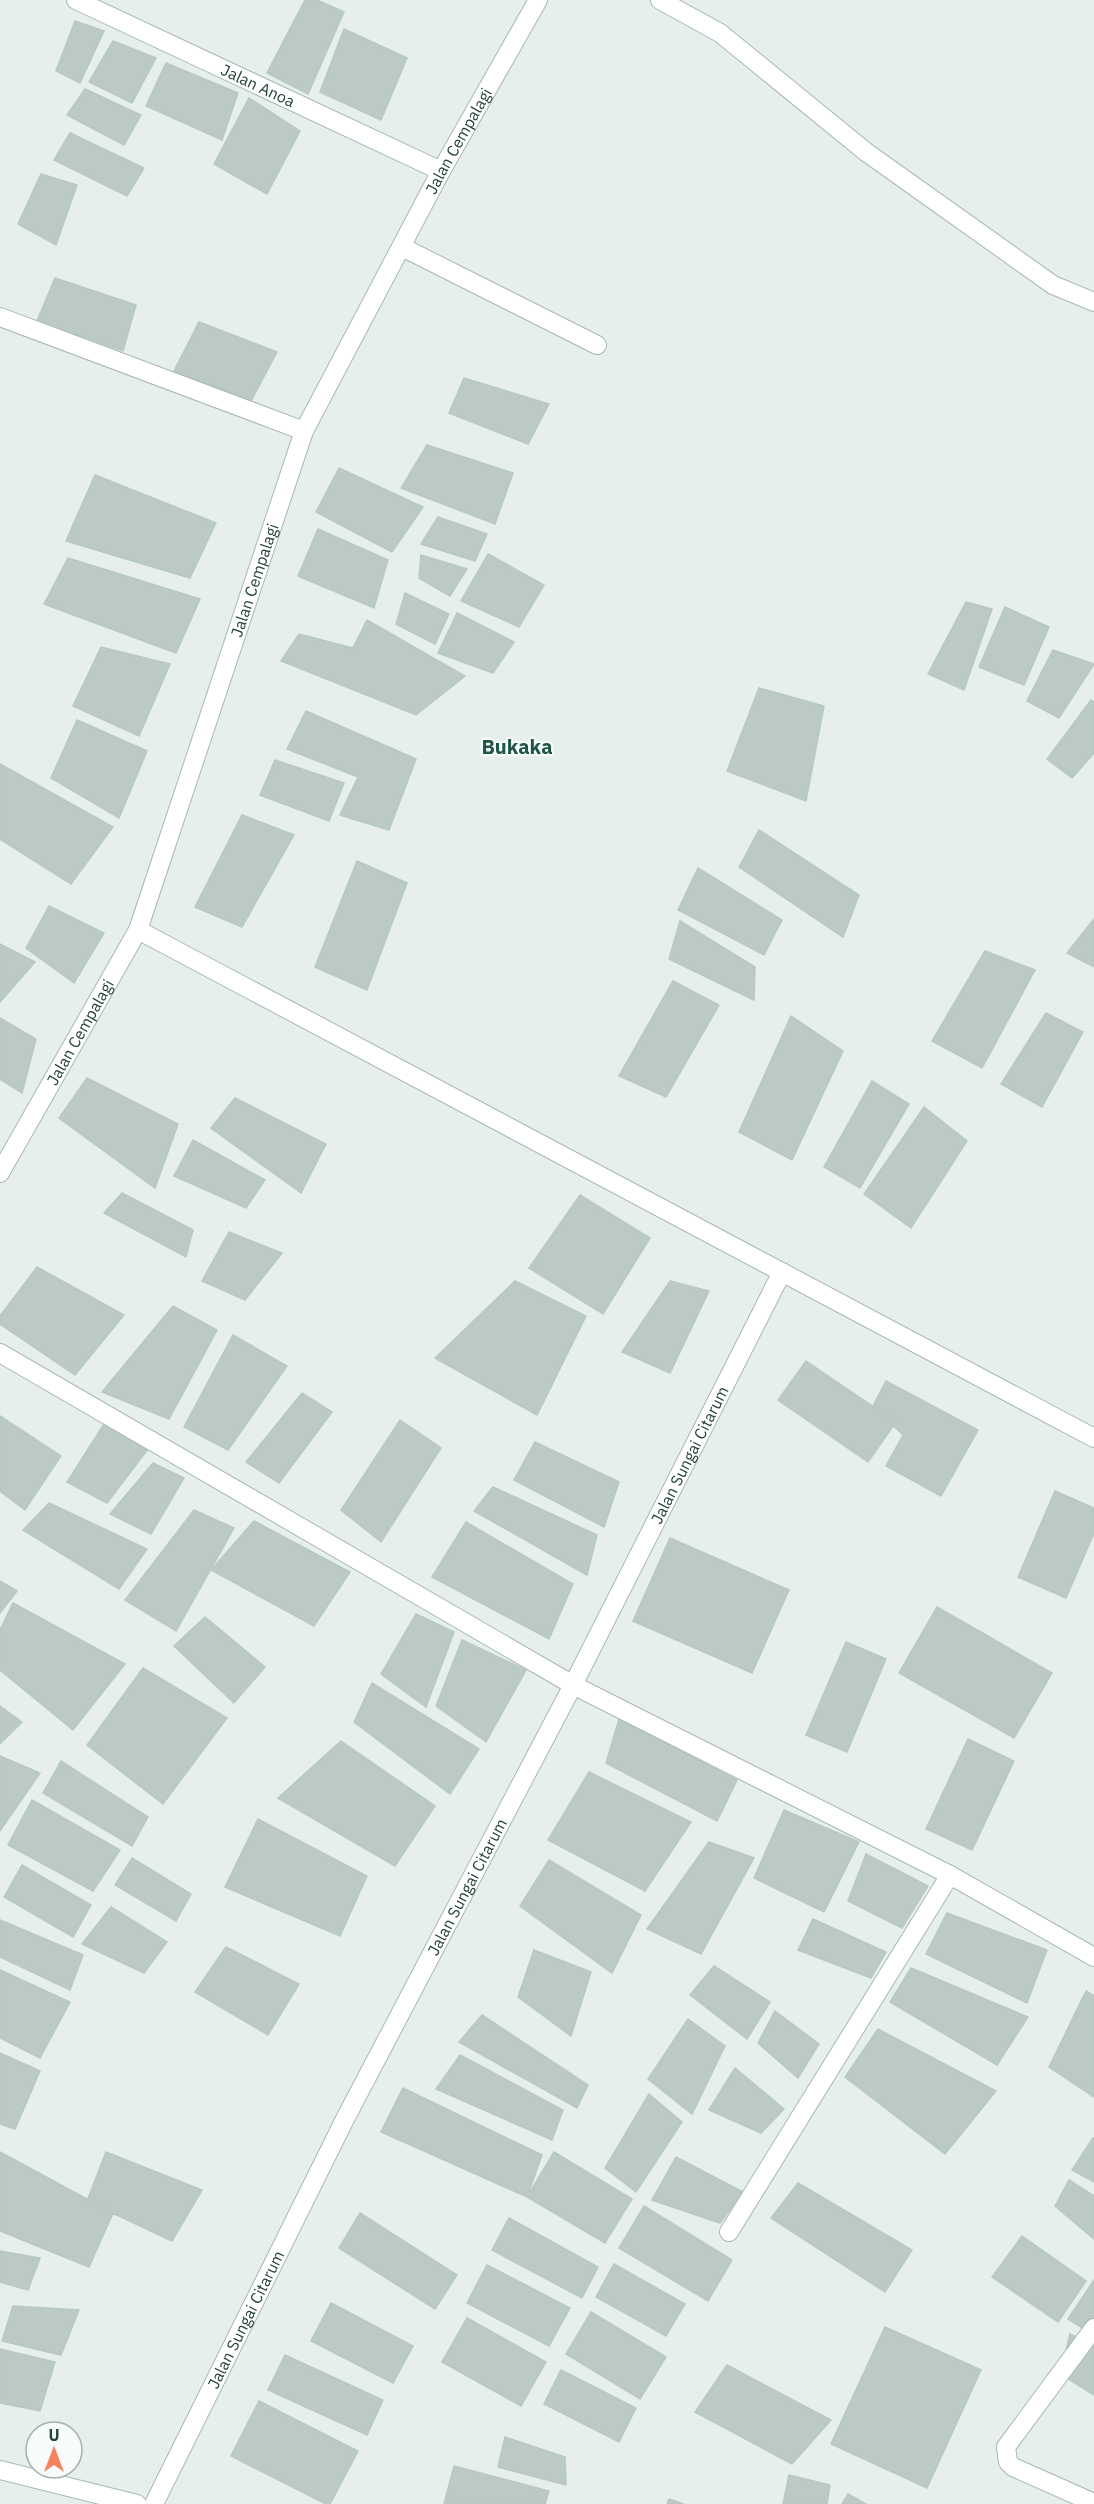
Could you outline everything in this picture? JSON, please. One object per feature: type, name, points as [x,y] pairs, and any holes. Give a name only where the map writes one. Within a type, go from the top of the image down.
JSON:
[{"type":"street","name":"Jalan Cempalagi","points":[[0,1173],[138,930],[303,431],[441,171],[538,0]]},
{"type":"street","points":[[660,0],[720,33],[866,152],[1053,285],[1094,302]]},
{"type":"street","name":"Jalan Anoa","points":[[87,2],[441,171]]},
{"type":"street","points":[[402,248],[597,345]]},
{"type":"street","points":[[0,317],[303,431]]},
{"type":"street","points":[[138,930],[1094,1438]]},
{"type":"street","name":"Jalan Sungai Citarum","points":[[154,2504],[345,2119],[573,1685],[782,1272]]},
{"type":"street","points":[[0,1353],[573,1685],[950,1875],[1094,1957]]},
{"type":"street","points":[[729,2232],[950,1875]]},
{"type":"street","points":[[1094,2328],[1006,2447],[1006,2453],[1013,2467],[1094,2504]]},
{"type":"street","points":[[0,2470],[137,2504]]},
{"type":"building","points":[[305,0],[317,0],[344,12],[308,94],[267,73]]},
{"type":"building","points":[[75,21],[104,31],[80,83],[56,71]]},
{"type":"building","points":[[344,29],[407,58],[381,120],[320,92]]},
{"type":"building","points":[[113,41],[156,58],[132,103],[89,82]]},
{"type":"building","points":[[166,63],[238,93],[222,140],[146,106]]},
{"type":"building","points":[[85,89],[141,115],[124,145],[67,115]]},
{"type":"building","points":[[249,98],[300,131],[267,194],[214,164]]},
{"type":"building","points":[[70,133],[144,168],[127,196],[54,160]]},
{"type":"building","points":[[41,174],[77,185],[56,245],[18,224]]},
{"type":"building","points":[[55,278],[136,305],[123,351],[37,321]]},
{"type":"building","points":[[199,322],[277,352],[251,401],[174,371]]},
{"type":"building","points":[[464,378],[549,404],[528,444],[449,413]]},
{"type":"building","points":[[427,445],[513,473],[495,524],[401,488]]},
{"type":"building","points":[[339,468],[423,507],[392,552],[316,512]]},
{"type":"building","points":[[95,475],[216,523],[190,578],[66,541]]},
{"type":"building","points":[[438,517],[487,534],[475,561],[421,544]]},
{"type":"building","points":[[318,529],[388,560],[374,608],[298,576]]},
{"type":"building","points":[[488,554],[544,585],[519,627],[461,601]]},
{"type":"building","points":[[421,555],[467,569],[450,596],[419,578]]},
{"type":"building","points":[[68,558],[200,599],[176,653],[44,604]]},
{"type":"building","points":[[405,593],[449,614],[435,644],[396,624]]},
{"type":"building","points":[[966,602],[992,609],[964,690],[928,674]]},
{"type":"building","points":[[1005,607],[1049,627],[1024,685],[979,667]]},
{"type":"building","points":[[457,613],[514,642],[493,673],[438,653]]},
{"type":"building","points":[[367,620],[465,676],[416,715],[281,661],[299,634],[353,648]]},
{"type":"building","points":[[101,647],[170,664],[139,736],[73,706]]},
{"type":"building","points":[[1053,650],[1094,664],[1059,718],[1027,701]]},
{"type":"building","points":[[759,688],[824,706],[806,801],[727,771]]},
{"type":"building","points":[[1091,700],[1094,702],[1094,753],[1072,778],[1047,759]]},
{"type":"building","points":[[306,711],[416,759],[389,830],[340,815],[358,777],[287,749]]},
{"type":"building","points":[[77,720],[147,751],[119,818],[51,778]]},
{"type":"building","points":[[275,760],[344,783],[329,821],[260,795]]},
{"type":"building","points":[[0,764],[113,827],[71,884],[0,839]]},
{"type":"building","points":[[242,815],[294,835],[242,927],[195,907]]},
{"type":"building","points":[[759,830],[859,895],[843,937],[739,867]]},
{"type":"building","points":[[357,861],[407,883],[367,990],[315,967]]},
{"type":"building","points":[[698,868],[782,920],[764,955],[678,910]]},
{"type":"building","points":[[49,906],[104,933],[74,983],[26,948]]},
{"type":"building","points":[[1094,919],[1094,967],[1067,953]]},
{"type":"building","points":[[680,921],[755,967],[754,1000],[669,959]]},
{"type":"building","points":[[0,944],[35,962],[0,1002]]},
{"type":"building","points":[[985,951],[1035,970],[982,1068],[932,1041]]},
{"type":"building","points":[[673,981],[719,1005],[666,1097],[619,1076]]},
{"type":"building","points":[[1046,1013],[1083,1032],[1042,1107],[1001,1084]]},
{"type":"building","points":[[791,1016],[843,1051],[792,1160],[739,1132]]},
{"type":"building","points":[[0,1018],[36,1039],[22,1093],[0,1079]]},
{"type":"building","points":[[87,1078],[178,1124],[155,1188],[59,1118]]},
{"type":"building","points":[[872,1081],[909,1104],[860,1188],[824,1167]]},
{"type":"building","points":[[235,1098],[326,1144],[301,1193],[211,1128]]},
{"type":"building","points":[[924,1107],[967,1141],[911,1228],[864,1194]]},
{"type":"building","points":[[193,1140],[265,1180],[246,1208],[174,1176]]},
{"type":"building","points":[[122,1193],[193,1230],[186,1257],[104,1213]]},
{"type":"building","points":[[580,1195],[650,1238],[603,1314],[529,1268]]},
{"type":"building","points":[[229,1232],[282,1253],[245,1300],[202,1281]]},
{"type":"building","points":[[37,1267],[124,1315],[75,1375],[0,1324],[0,1316]]},
{"type":"building","points":[[515,1281],[586,1316],[537,1415],[435,1358]]},
{"type":"building","points":[[670,1281],[709,1291],[670,1373],[622,1352]]},
{"type":"building","points":[[173,1306],[217,1330],[169,1419],[102,1392]]},
{"type":"building","points":[[233,1335],[287,1366],[228,1450],[184,1427]]},
{"type":"building","points":[[806,1361],[896,1422],[868,1462],[778,1400]]},
{"type":"building","points":[[886,1381],[978,1430],[941,1496],[886,1466],[903,1435],[873,1406]]},
{"type":"building","points":[[302,1393],[332,1412],[279,1483],[246,1462]]},
{"type":"building","points":[[0,1416],[61,1456],[25,1510],[0,1491]]},
{"type":"building","points":[[400,1420],[441,1448],[381,1542],[341,1510]]},
{"type":"building","points":[[104,1424],[148,1449],[107,1503],[67,1482]]},
{"type":"building","points":[[535,1442],[619,1482],[604,1527],[514,1480]]},
{"type":"building","points":[[153,1463],[184,1478],[151,1534],[110,1514]]},
{"type":"building","points":[[493,1487],[597,1535],[587,1575],[474,1511]]},
{"type":"building","points":[[1055,1491],[1094,1508],[1094,1533],[1066,1598],[1018,1577]]},
{"type":"building","points":[[49,1503],[147,1549],[119,1589],[23,1530]]},
{"type":"building","points":[[194,1510],[234,1528],[176,1631],[125,1600]]},
{"type":"building","points":[[254,1521],[350,1572],[314,1626],[211,1570]]},
{"type":"building","points":[[466,1522],[573,1584],[549,1639],[432,1577]]},
{"type":"building","points":[[670,1538],[789,1590],[752,1673],[633,1621]]},
{"type":"building","points":[[0,1581],[17,1591],[0,1613]]},
{"type":"building","points":[[13,1603],[125,1664],[73,1730],[0,1670],[0,1630]]},
{"type":"building","points":[[937,1607],[1052,1673],[1014,1738],[899,1673]]},
{"type":"building","points":[[416,1614],[454,1632],[426,1707],[381,1674]]},
{"type":"building","points":[[205,1617],[265,1667],[234,1703],[174,1646]]},
{"type":"building","points":[[462,1640],[526,1670],[486,1742],[436,1706]]},
{"type":"building","points":[[846,1642],[886,1659],[847,1752],[806,1735]]},
{"type":"building","points":[[143,1668],[227,1718],[163,1804],[87,1745]]},
{"type":"building","points":[[372,1683],[479,1749],[450,1794],[354,1722]]},
{"type":"building","points":[[0,1706],[22,1722],[0,1744]]},
{"type":"building","points":[[619,1719],[737,1780],[717,1821],[606,1763]]},
{"type":"building","points":[[968,1739],[1014,1761],[972,1850],[926,1829]]},
{"type":"building","points":[[341,1741],[435,1806],[395,1866],[278,1798]]},
{"type":"building","points":[[0,1756],[40,1773],[0,1831]]},
{"type":"building","points":[[61,1761],[148,1817],[132,1846],[43,1793]]},
{"type":"building","points":[[589,1772],[691,1822],[645,1891],[548,1840]]},
{"type":"building","points":[[32,1800],[120,1850],[93,1891],[8,1845]]},
{"type":"building","points":[[784,1810],[859,1842],[824,1912],[754,1878]]},
{"type":"building","points":[[258,1819],[367,1876],[340,1936],[225,1887]]},
{"type":"building","points":[[709,1842],[754,1858],[701,1954],[647,1929]]},
{"type":"building","points":[[866,1854],[928,1886],[902,1928],[848,1901]]},
{"type":"building","points":[[132,1858],[191,1894],[176,1921],[115,1885]]},
{"type":"building","points":[[549,1860],[641,1915],[612,1973],[520,1906]]},
{"type":"building","points":[[22,1865],[91,1905],[73,1937],[4,1897]]},
{"type":"building","points":[[111,1907],[167,1942],[144,1973],[82,1944]]},
{"type":"building","points":[[947,1913],[1047,1950],[1027,2003],[926,1954]]},
{"type":"building","points":[[813,1919],[886,1952],[871,1978],[798,1950]]},
{"type":"building","points":[[0,1920],[83,1955],[70,1990],[0,1957]]},
{"type":"building","points":[[226,1947],[299,1984],[268,2035],[195,1992]]},
{"type":"building","points":[[534,1950],[591,1972],[571,2036],[518,1997]]},
{"type":"building","points":[[714,1966],[770,2002],[747,2039],[690,1995]]},
{"type":"building","points":[[911,1968],[1028,2017],[997,2065],[890,2002]]},
{"type":"building","points":[[0,1970],[70,2002],[40,2058],[0,2038]]},
{"type":"building","points":[[1086,1991],[1094,1996],[1094,2097],[1049,2067]]},
{"type":"building","points":[[775,2011],[819,2044],[798,2078],[758,2043]]},
{"type":"building","points":[[482,2015],[588,2085],[577,2108],[459,2042]]},
{"type":"building","points":[[688,2019],[725,2046],[692,2114],[648,2079]]},
{"type":"building","points":[[878,2029],[996,2091],[945,2154],[845,2077]]},
{"type":"building","points":[[0,2053],[40,2071],[15,2129],[0,2124]]},
{"type":"building","points":[[460,2055],[563,2110],[552,2140],[436,2089]]},
{"type":"building","points":[[735,2068],[784,2109],[761,2133],[709,2110]]},
{"type":"building","points":[[403,2088],[542,2155],[527,2197],[381,2132]]},
{"type":"building","points":[[649,2094],[682,2122],[636,2192],[605,2168]]},
{"type":"building","points":[[1094,2138],[1094,2182],[1072,2170]]},
{"type":"building","points":[[0,2152],[113,2213],[89,2267],[0,2231]]},
{"type":"building","points":[[106,2152],[202,2190],[172,2241],[87,2201]]},
{"type":"building","points":[[554,2152],[632,2199],[605,2243],[527,2197]]},
{"type":"building","points":[[676,2157],[743,2192],[720,2223],[652,2200]]},
{"type":"building","points":[[1069,2180],[1094,2196],[1094,2239],[1055,2206]]},
{"type":"building","points":[[798,2183],[912,2250],[885,2292],[771,2218]]},
{"type":"building","points":[[644,2206],[732,2260],[708,2301],[619,2248]]},
{"type":"building","points":[[360,2213],[457,2275],[435,2309],[339,2248]]},
{"type":"building","points":[[509,2218],[598,2267],[582,2298],[492,2250]]},
{"type":"building","points":[[1022,2236],[1086,2281],[1058,2322],[992,2277]]},
{"type":"building","points":[[0,2251],[40,2258],[28,2290],[0,2282]]},
{"type":"building","points":[[614,2264],[685,2304],[666,2336],[596,2297]]},
{"type":"building","points":[[487,2265],[570,2308],[549,2346],[467,2303]]},
{"type":"building","points":[[1094,2280],[1094,2335],[1068,2319]]},
{"type":"building","points":[[331,2303],[413,2346],[393,2383],[311,2341]]},
{"type":"building","points":[[13,2306],[79,2310],[61,2355],[2,2341]]},
{"type":"building","points":[[591,2312],[666,2357],[640,2399],[566,2354]]},
{"type":"building","points":[[467,2318],[546,2362],[521,2406],[442,2362]]},
{"type":"building","points":[[885,2327],[981,2370],[927,2488],[831,2444]]},
{"type":"building","points":[[1070,2334],[1094,2345],[1094,2395],[1060,2374]]},
{"type":"building","points":[[0,2349],[55,2362],[40,2411],[0,2403]]},
{"type":"building","points":[[285,2355],[383,2400],[367,2435],[268,2390]]},
{"type":"building","points":[[727,2365],[831,2420],[792,2464],[695,2412]]},
{"type":"building","points":[[561,2370],[636,2408],[619,2442],[544,2404]]},
{"type":"building","points":[[259,2401],[358,2451],[330,2504],[231,2456]]},
{"type":"building","points":[[505,2437],[565,2457],[566,2485],[498,2467]]},
{"type":"building","points":[[454,2466],[549,2491],[545,2504],[444,2504]]},
{"type":"building","points":[[789,2475],[830,2485],[827,2504],[783,2504]]},
{"type":"building","points":[[848,2494],[866,2504],[842,2504]]},
{"type":"building","points":[[669,2499],[684,2504],[667,2504]]},
{"type":"district","name":"Bukaka","points":[[517,747]]}]
